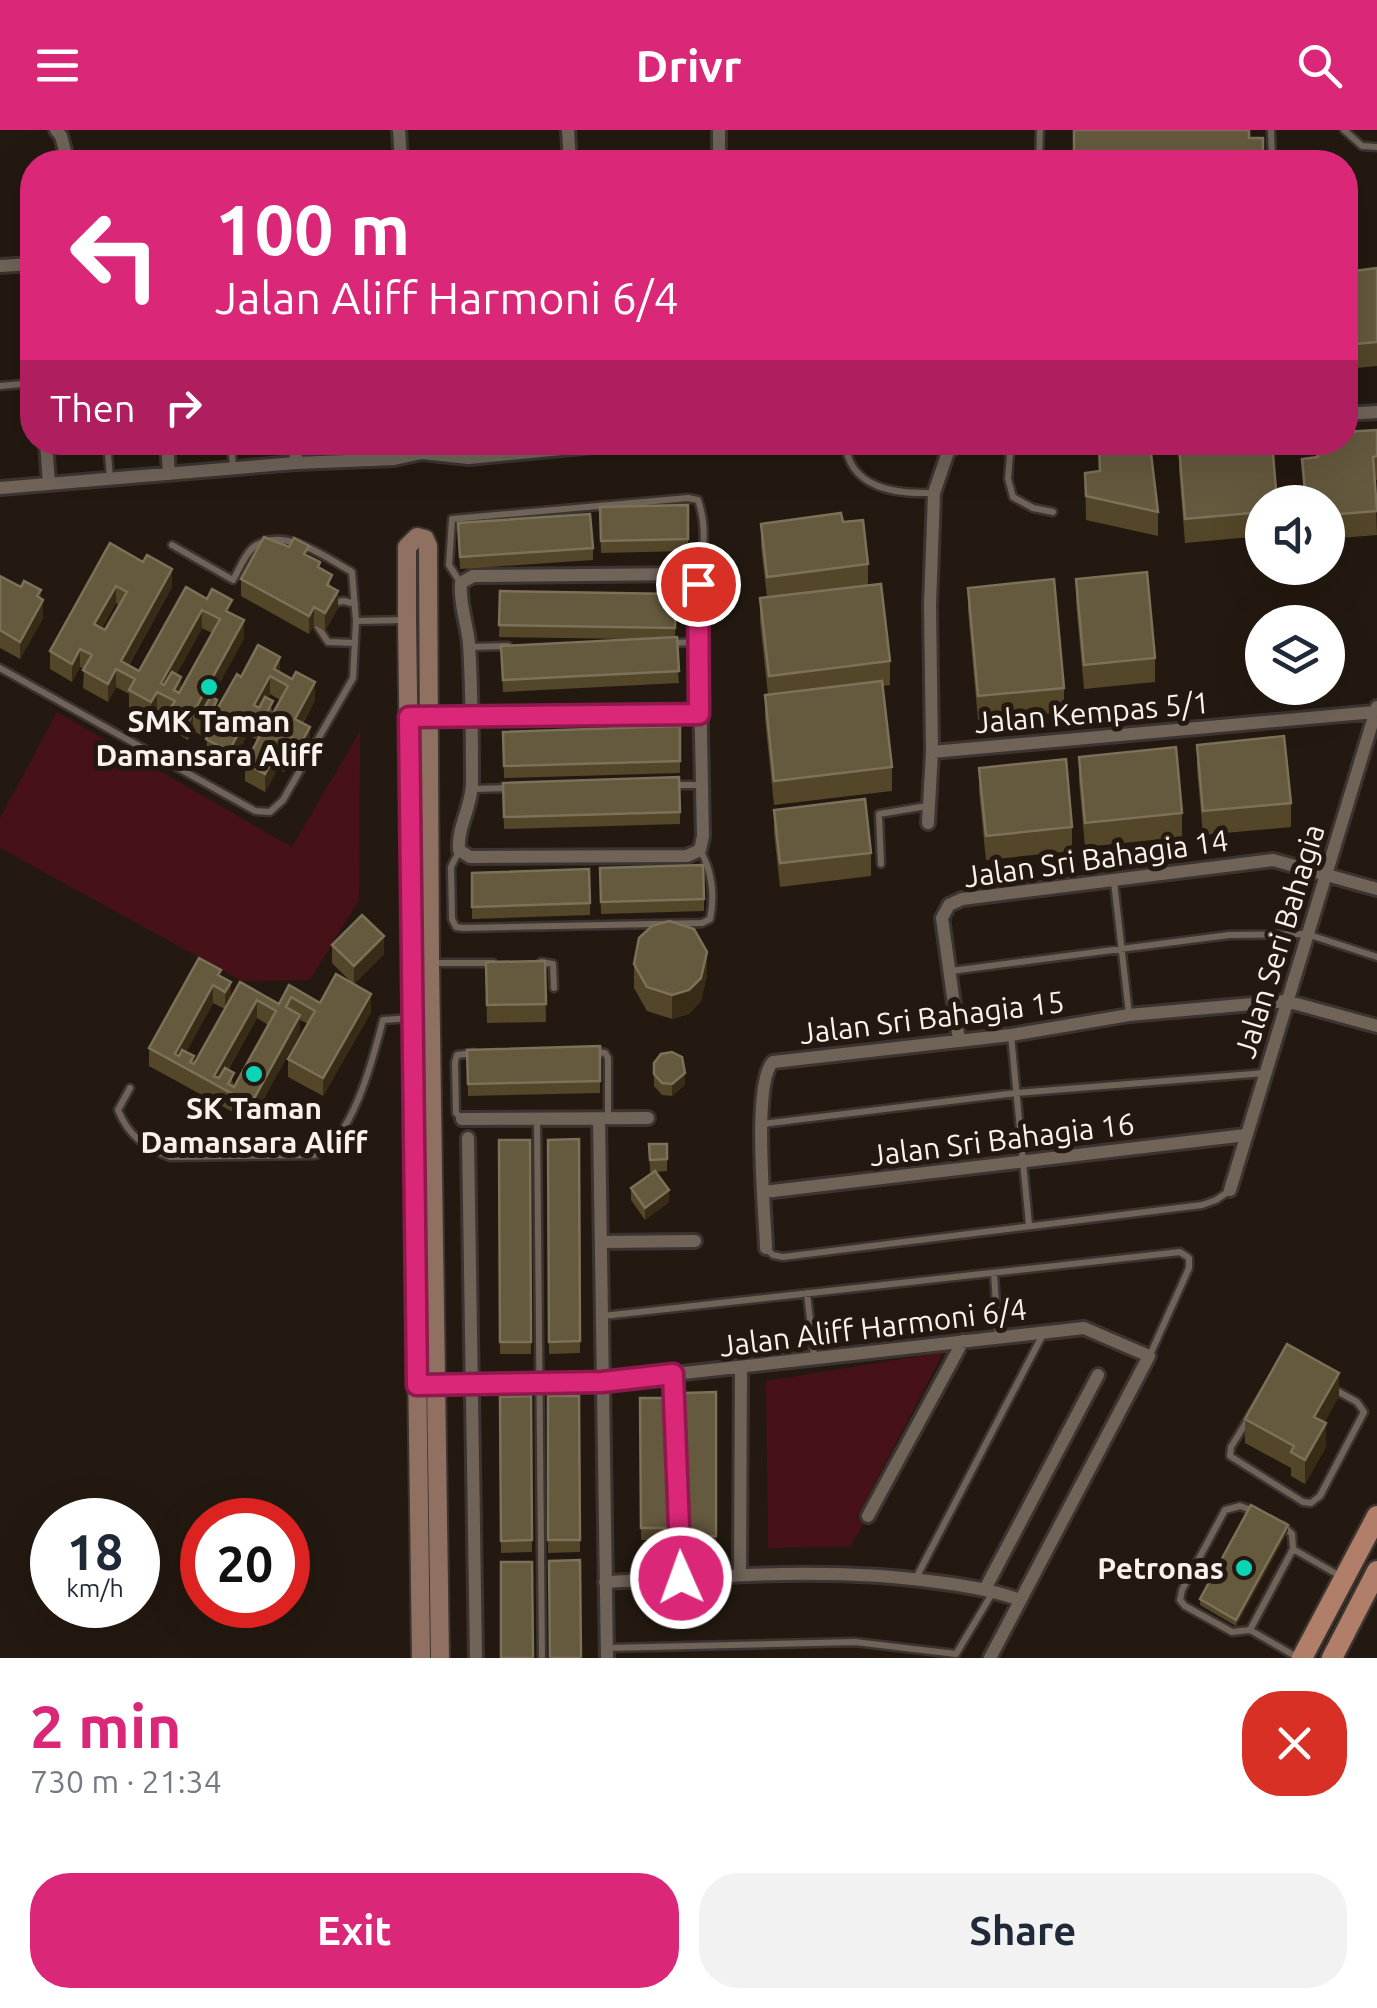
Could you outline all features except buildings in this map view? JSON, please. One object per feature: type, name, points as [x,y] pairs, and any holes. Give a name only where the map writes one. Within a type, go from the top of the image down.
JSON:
[{"type":"main road","points":[[1300,1658],[1377,1516]]},
{"type":"main road","points":[[1332,1658],[1377,1571]]},
{"type":"street","points":[[47,455],[49,484]]},
{"type":"street","points":[[168,455],[169,474]]},
{"type":"street","points":[[296,455],[296,463]]},
{"type":"street","points":[[0,488],[296,463],[394,459],[404,455]]},
{"type":"street","points":[[442,455],[450,458],[467,455]]},
{"type":"street","name":"Jalan Kempas 5/1","points":[[928,824],[934,494],[951,455]]},
{"type":"street","points":[[420,1658],[426,1385],[430,962],[428,546],[425,539],[417,537],[407,547],[412,1018],[426,1385],[440,1658]]},
{"type":"street","points":[[696,575],[703,836],[700,850],[686,856],[490,857],[470,857],[459,850],[458,838],[472,788],[469,647],[461,583],[473,576],[696,575]]},
{"type":"street","name":"Jalan Kempas 5/1","points":[[932,752],[1376,709]]},
{"type":"street","name":"Jalan Seri Bahagia","points":[[1230,1190],[1376,709]]},
{"type":"street","points":[[409,717],[699,714]]},
{"type":"street","name":"Jalan Sri Bahagia 14","points":[[959,1040],[942,918],[949,905],[962,899],[1274,860],[1377,890]]},
{"type":"street","points":[[1286,1001],[1377,1026]]},
{"type":"street","name":"Jalan Sri Bahagia 15","points":[[766,1248],[761,1124],[764,1077],[773,1062],[1011,1034],[1129,1015],[1286,1001]]},
{"type":"street","points":[[462,1119],[648,1118]]},
{"type":"street","points":[[604,1119],[602,1382],[607,1653]]},
{"type":"street","name":"Jalan Sri Bahagia 16","points":[[764,1192],[1246,1135]]},
{"type":"street","points":[[468,1138],[476,1658]]},
{"type":"street","points":[[602,1242],[696,1241]]},
{"type":"street","name":"Jalan Aliff Harmoni 6/4","points":[[426,1385],[602,1382],[1090,1328],[1149,1356]]},
{"type":"street","points":[[868,1516],[963,1341]]},
{"type":"street","points":[[990,1658],[1149,1356]]},
{"type":"street","points":[[740,1574],[741,1368]]},
{"type":"street","points":[[990,1590],[1098,1375]]},
{"type":"street","points":[[605,1582],[865,1572],[990,1590],[1020,1600]]},
{"type":"lane","points":[[1344,130],[1362,146],[1377,146]]},
{"type":"lane","points":[[108,455],[110,479]]},
{"type":"lane","points":[[232,455],[233,468]]},
{"type":"lane","points":[[357,455],[357,461]]},
{"type":"lane","points":[[849,455],[854,472],[874,486],[908,494],[934,494]]},
{"type":"lane","points":[[1010,455],[1008,479],[1013,496],[1033,508],[1054,512]]},
{"type":"lane","points":[[461,583],[449,565],[452,518],[688,498],[698,500],[703,514],[702,562],[696,575]]},
{"type":"lane","points":[[0,668],[254,811],[270,812],[283,800],[353,678],[356,621],[352,572],[290,540],[258,543],[233,580],[172,545]]},
{"type":"lane","points":[[329,604],[355,604]]},
{"type":"lane","points":[[356,621],[407,620]]},
{"type":"lane","points":[[318,627],[328,642],[355,642]]},
{"type":"lane","points":[[662,643],[700,642]]},
{"type":"lane","points":[[469,647],[527,646]]},
{"type":"lane","points":[[662,786],[700,785]]},
{"type":"lane","points":[[472,788],[529,788]]},
{"type":"lane","points":[[881,864],[879,814],[928,806]]},
{"type":"lane","points":[[459,850],[451,867],[452,919],[456,927],[463,928],[702,923],[710,919],[712,908],[710,865],[700,850]]},
{"type":"lane","points":[[1114,879],[1129,1015]]},
{"type":"lane","points":[[950,972],[1228,935],[1307,934],[1377,956]]},
{"type":"lane","points":[[430,962],[495,963]]},
{"type":"lane","points":[[529,962],[554,964],[554,988]]},
{"type":"lane","points":[[130,1088],[118,1110],[126,1130],[150,1149],[170,1157],[315,1155],[328,1150],[338,1135],[371,1070],[382,1020],[412,1018]]},
{"type":"lane","points":[[1011,1034],[1029,1226]]},
{"type":"lane","points":[[578,1052],[605,1052],[608,1058],[604,1119]]},
{"type":"lane","points":[[462,1119],[456,1113],[457,1055],[482,1053]]},
{"type":"lane","points":[[761,1124],[1016,1093],[1264,1073]]},
{"type":"lane","points":[[537,1119],[542,1658]]},
{"type":"lane","points":[[766,1248],[784,1257],[1202,1205],[1230,1190]]},
{"type":"lane","points":[[602,1316],[1170,1251],[1185,1254],[1188,1268],[1149,1356]]},
{"type":"lane","points":[[994,1272],[998,1337]]},
{"type":"lane","points":[[807,1293],[814,1358]]},
{"type":"lane","points":[[916,1579],[1044,1332]]},
{"type":"lane","points":[[1364,1412],[1320,1496],[1311,1502],[1304,1502],[1230,1456],[1230,1447],[1282,1364],[1357,1402],[1364,1412],[1377,1418]]},
{"type":"lane","points":[[673,1374],[681,1578]]},
{"type":"lane","points":[[1258,1513],[1246,1506],[1225,1510],[1180,1600],[1184,1606],[1232,1632],[1250,1630],[1300,1658]]},
{"type":"lane","points":[[1250,1630],[1293,1550],[1292,1534],[1271,1519]]},
{"type":"lane","points":[[1293,1550],[1344,1578]]},
{"type":"lane","points":[[607,1653],[855,1642],[956,1654],[990,1590]]},
{"type":"shaded area","points":[[57,712],[292,847],[360,731],[359,900],[310,980],[242,981],[0,848],[0,818]]},
{"type":"shaded area","points":[[944,1352],[857,1517],[864,1522],[850,1547],[768,1548],[766,1381]]},
{"type":"place","name":"SMK Taman Damansara Aliff","points":[[209,687]]},
{"type":"place","name":"SK Taman Damansara Aliff","points":[[254,1074]]},
{"type":"place","name":"Petronas","points":[[1244,1568]]},
{"type":"route","points":[[681,1578],[673,1374],[602,1382],[417,1385],[409,717],[699,714],[698,584]]}]
